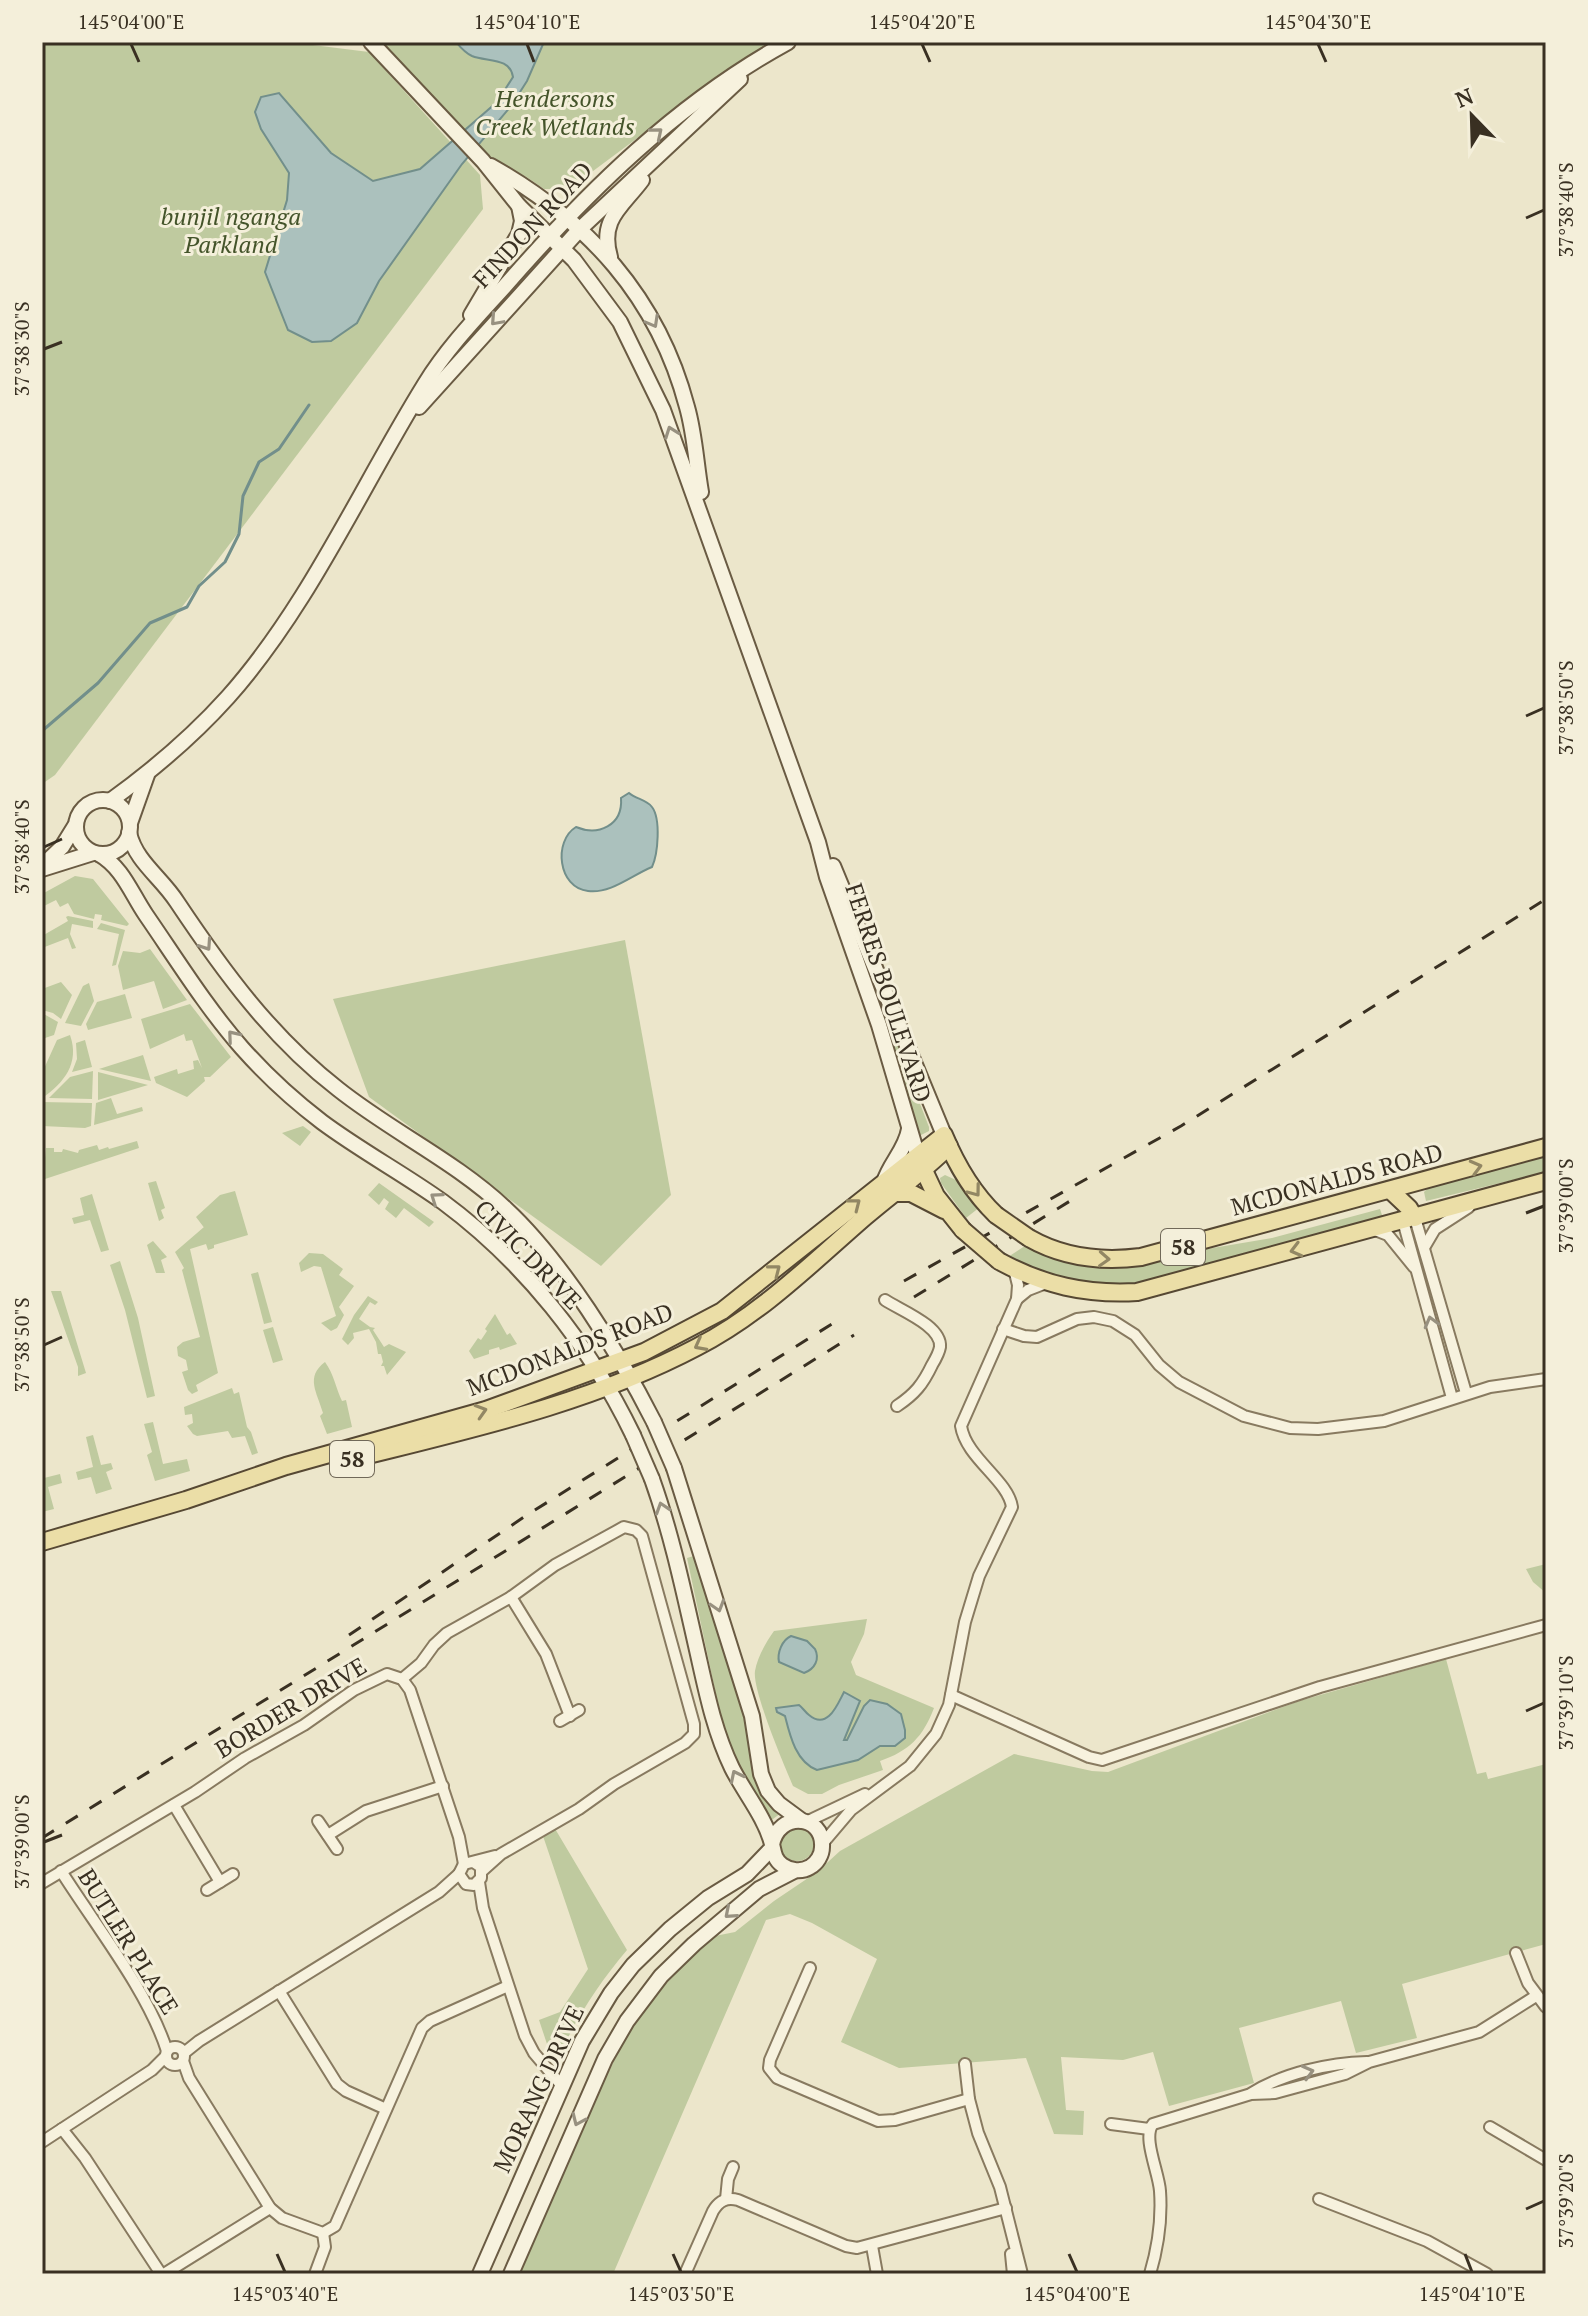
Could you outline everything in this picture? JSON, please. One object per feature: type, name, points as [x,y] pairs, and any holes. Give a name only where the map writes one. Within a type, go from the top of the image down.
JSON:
[{"type":"main road","name":"MCDONALDS ROAD","points":[[42,1542],[286,1466],[486,1410],[670,1339],[722,1311],[921,1164],[946,1141],[971,1187],[996,1215],[1029,1238],[1054,1250],[1114,1260],[1141,1257],[1546,1147]]},
{"type":"main road","name":"58","points":[[921,1164],[936,1196],[963,1230],[1006,1265],[1046,1283],[1085,1291],[1137,1292],[1546,1181]]},
{"type":"main road","name":"MCDONALDS ROAD","points":[[238,1483],[292,1474],[493,1424],[630,1377],[700,1346],[745,1319],[889,1188]]},
{"type":"main road","name":"58","points":[[889,1188],[911,1193],[949,1212]]},
{"type":"main road","points":[[1390,1190],[1409,1219]]},
{"type":"main road","name":"MCDONALDS ROAD","points":[[42,1533],[124,1517]]},
{"type":"street","points":[[371,42],[483,161]]},
{"type":"street","name":"FINDON ROAD","points":[[110,801],[147,774],[211,715],[260,658],[291,613],[426,383],[460,337],[549,236],[628,158],[694,102],[745,66],[788,42]]},
{"type":"street","name":"FINDON ROAD","points":[[398,431],[580,229],[772,51]]},
{"type":"street","points":[[610,257],[606,233],[611,219],[669,144]]},
{"type":"street","name":"FERRES BOULEVARD","points":[[483,161],[534,191],[580,229],[610,257],[649,314],[675,369],[693,432],[708,531]]},
{"type":"street","name":"FERRES BOULEVARD","points":[[483,161],[519,206],[562,248],[609,306],[641,362],[663,410],[818,842],[921,1164]]},
{"type":"street","points":[[460,337],[519,234],[522,221],[519,206]]},
{"type":"street","name":"FINDON ROAD","points":[[130,828],[147,774]]},
{"type":"street","points":[[93,801],[110,801],[123,809],[130,828],[121,847],[115,852],[42,867],[62,847],[85,806],[93,801]]},
{"type":"street","points":[[75,826],[79,842],[96,854]]},
{"type":"street","name":"CIVIC DRIVE","points":[[130,828],[138,858],[167,889],[223,971],[257,1013],[336,1088],[465,1174],[506,1209],[552,1261],[620,1360],[654,1422],[674,1468],[752,1716],[761,1774],[768,1791],[779,1804],[804,1821]]},
{"type":"street","name":"FERRES BOULEVARD","points":[[818,842],[834,867],[946,1141]]},
{"type":"street","name":"CIVIC DRIVE","points":[[96,854],[119,870],[215,1014],[266,1073],[321,1121],[436,1197],[482,1235],[545,1298],[597,1369],[633,1435],[652,1479],[672,1538],[706,1688],[728,1759],[772,1847]]},
{"type":"street","points":[[889,1188],[893,1160],[905,1145],[909,1129]]},
{"type":"street","points":[[1425,1246],[1435,1229],[1485,1198]]},
{"type":"street","points":[[1409,1219],[1425,1246],[1466,1393]]},
{"type":"street","points":[[1409,1219],[1417,1272],[1452,1398]]},
{"type":"street","points":[[1371,1229],[1388,1235],[1417,1272]]},
{"type":"street","points":[[877,1789],[804,1821],[781,1826],[773,1838],[772,1847],[777,1861],[794,1871],[815,1864],[823,1843],[843,1817],[910,1766],[930,1744],[942,1724],[951,1695],[965,1622],[979,1576],[1012,1507],[1008,1493],[967,1442],[961,1426],[1017,1299],[1018,1285],[1006,1265]]},
{"type":"street","points":[[1017,1299],[1028,1290],[1046,1283]]},
{"type":"street","points":[[885,1300],[924,1323],[939,1342],[939,1351],[920,1389],[897,1406]]},
{"type":"street","points":[[1003,1329],[1037,1337],[1077,1319],[1094,1317],[1113,1321],[1135,1335],[1159,1365],[1177,1381],[1244,1416],[1277,1426],[1318,1429],[1384,1421],[1466,1393],[1546,1379]]},
{"type":"street","name":"BORDER DRIVE","points":[[42,1883],[174,1805],[365,1683],[384,1675],[402,1679],[447,1633],[511,1597],[555,1565],[620,1529],[628,1527],[636,1530],[644,1540],[694,1724],[694,1734],[685,1743],[471,1873]]},
{"type":"street","points":[[511,1597],[544,1649],[570,1716]]},
{"type":"street","points":[[951,1695],[1102,1760],[1320,1687],[1546,1625]]},
{"type":"street","points":[[402,1679],[412,1694],[525,2036],[541,2062],[562,2086]]},
{"type":"street","points":[[328,1835],[366,1811],[443,1786]]},
{"type":"street","points":[[174,1805],[220,1882]]},
{"type":"street","points":[[318,1821],[337,1849]]},
{"type":"street","points":[[804,1821],[815,1828],[823,1843]]},
{"type":"street","name":"MORANG DRIVE","points":[[480,2274],[592,2021],[633,1965],[670,1929],[708,1898],[747,1874],[772,1847]]},
{"type":"street","name":"BUTLER PLACE","points":[[61,1871],[127,1972],[161,2033],[270,2208]]},
{"type":"street","name":"MORANG DRIVE","points":[[511,2274],[605,2059],[627,2021],[661,1976],[694,1944],[759,1889],[794,1871]]},
{"type":"street","points":[[42,2142],[175,2055],[471,1873]]},
{"type":"street","points":[[207,1890],[233,1874]]},
{"type":"street","points":[[1516,1953],[1536,1996],[1546,2007]]},
{"type":"street","points":[[810,1968],[769,2068],[777,2078],[878,2121],[895,2120],[969,2099]]},
{"type":"street","points":[[66,2127],[162,2274],[270,2208],[282,2218],[316,2233],[323,2233],[335,2226],[417,2037],[426,2024],[508,1986]]},
{"type":"street","points":[[279,1991],[337,2084],[386,2109]]},
{"type":"street","points":[[1150,2274],[1157,2249],[1161,2207],[1158,2176],[1148,2137],[1153,2124],[1251,2094],[1277,2080],[1340,2063],[1369,2062],[1486,2029],[1536,1996]]},
{"type":"street","points":[[541,2062],[568,2071]]},
{"type":"street","points":[[965,2064],[969,2099],[978,2133],[1006,2208],[1022,2274]]},
{"type":"street","points":[[1111,2125],[1149,2129]]},
{"type":"street","points":[[1490,2127],[1546,2160]]},
{"type":"street","points":[[726,2199],[733,2167]]},
{"type":"street","points":[[685,2274],[713,2211],[726,2199],[738,2200],[857,2248],[1006,2208]]},
{"type":"street","points":[[1319,2199],[1427,2241],[1487,2274]]},
{"type":"street","points":[[1011,2232],[1013,2274]]},
{"type":"street","points":[[315,2274],[325,2247],[323,2233]]},
{"type":"street","points":[[872,2246],[877,2274]]},
{"type":"green space","name":"bunjil nganga Parkland","points":[[42,42],[289,42],[369,52],[480,175],[483,209],[55,775],[42,784]]},
{"type":"green space","name":"Hendersons Creek Wetlands","points":[[379,42],[774,42],[726,72],[581,180],[559,189],[544,189],[494,161],[454,118],[451,120]]},
{"type":"green space","points":[[75,876],[93,879],[129,924],[101,920],[102,915],[95,914],[94,919],[74,914],[68,903],[60,907],[56,900],[42,907],[42,894]]},
{"type":"green space","points":[[68,916],[93,921],[93,928],[72,924],[70,934],[76,948],[72,949],[68,938],[42,948],[42,936],[68,921]]},
{"type":"green space","points":[[101,923],[125,930],[116,965],[112,966],[119,934],[97,929]]},
{"type":"green space","points":[[625,940],[671,1195],[601,1266],[369,1097],[333,999]]},
{"type":"green space","points":[[150,949],[187,1000],[163,1009],[154,981],[123,990],[118,966],[123,951],[140,953]]},
{"type":"green space","points":[[867,966],[929,1127],[929,1131],[919,1136],[863,968]]},
{"type":"green space","points":[[61,982],[72,995],[61,1019],[42,1010],[42,989]]},
{"type":"green space","points":[[89,983],[94,1001],[81,1026],[65,1023],[83,986]]},
{"type":"green space","points":[[125,994],[132,1018],[88,1030],[86,1024],[97,1002]]},
{"type":"green space","points":[[190,1004],[231,1057],[210,1077],[204,1077],[205,1081],[187,1097],[156,1083],[154,1077],[177,1069],[178,1074],[194,1069],[193,1061],[198,1060],[202,1068],[192,1040],[186,1041],[184,1034],[150,1049],[141,1019]]},
{"type":"green space","points":[[42,1013],[58,1022],[54,1035],[42,1039]]},
{"type":"green space","points":[[70,1035],[73,1055],[68,1071],[57,1086],[42,1098],[42,1073],[57,1040]]},
{"type":"green space","points":[[85,1040],[92,1067],[72,1072],[77,1059],[76,1043]]},
{"type":"green space","points":[[143,1055],[151,1081],[99,1069]]},
{"type":"green space","points":[[93,1071],[92,1099],[49,1098],[70,1077]]},
{"type":"green space","points":[[98,1072],[148,1085],[98,1100]]},
{"type":"green space","points":[[111,1098],[117,1114],[142,1107],[143,1111],[94,1125],[96,1103]]},
{"type":"green space","points":[[42,1102],[92,1103],[91,1126],[42,1126]]},
{"type":"green space","points":[[303,1126],[311,1132],[300,1146],[282,1133]]},
{"type":"green space","points":[[137,1141],[139,1148],[42,1180],[42,1159],[45,1158],[46,1148],[54,1148],[54,1152],[62,1152],[63,1149],[78,1153],[97,1145],[99,1150],[109,1149]]},
{"type":"green space","points":[[1546,1152],[1546,1172],[1426,1201],[1424,1192],[1430,1186]]},
{"type":"green space","points":[[945,1175],[956,1180],[980,1207],[966,1218],[941,1183],[940,1178]]},
{"type":"green space","points":[[156,1181],[165,1208],[161,1210],[164,1218],[159,1221],[148,1183]]},
{"type":"green space","points":[[379,1183],[434,1222],[429,1227],[404,1208],[396,1218],[385,1209],[389,1202],[384,1198],[379,1205],[368,1195]]},
{"type":"green space","points":[[235,1191],[248,1235],[214,1245],[208,1250],[206,1244],[190,1249],[218,1373],[196,1385],[198,1391],[192,1394],[182,1372],[188,1370],[186,1360],[178,1356],[177,1347],[200,1337],[182,1270],[184,1268],[175,1252],[204,1227],[196,1217],[220,1195]]},
{"type":"green space","points":[[92,1194],[109,1250],[101,1252],[90,1220],[74,1224],[72,1218],[84,1215],[80,1198]]},
{"type":"green space","points":[[1380,1209],[1383,1218],[1126,1287],[1063,1282],[1008,1257],[1028,1244],[1052,1254],[1183,1253],[1272,1238]]},
{"type":"green space","points":[[153,1241],[167,1257],[161,1260],[165,1273],[156,1273],[147,1245]]},
{"type":"green space","points":[[309,1253],[323,1254],[343,1269],[339,1275],[354,1286],[339,1307],[344,1315],[337,1328],[331,1331],[321,1323],[336,1316],[321,1267],[314,1266],[301,1272],[299,1263]]},
{"type":"green space","points":[[120,1261],[138,1318],[155,1396],[147,1398],[110,1265]]},
{"type":"green space","points":[[258,1272],[272,1322],[264,1324],[251,1274]]},
{"type":"green space","points":[[51,1291],[61,1291],[86,1373],[78,1376],[78,1367]]},
{"type":"green space","points":[[368,1296],[378,1302],[375,1305],[370,1302],[359,1319],[375,1328],[373,1330],[384,1347],[389,1344],[406,1352],[387,1375],[369,1329],[353,1333],[354,1338],[348,1345],[342,1339]]},
{"type":"green space","points":[[495,1314],[507,1335],[510,1333],[517,1344],[489,1350],[489,1354],[474,1359],[469,1351],[478,1338],[481,1340]]},
{"type":"green space","points":[[273,1327],[283,1360],[273,1363],[263,1330]]},
{"type":"green space","points":[[325,1362],[342,1401],[346,1400],[352,1427],[327,1434],[320,1416],[323,1413],[314,1379],[315,1373]]},
{"type":"green space","points":[[232,1388],[234,1394],[239,1392],[247,1427],[258,1453],[252,1455],[245,1436],[232,1438],[228,1431],[197,1436],[187,1426],[193,1423],[192,1414],[185,1415],[184,1407]]},
{"type":"green space","points":[[153,1422],[163,1464],[187,1459],[190,1471],[155,1481],[147,1455],[152,1452],[144,1424]]},
{"type":"green space","points":[[93,1435],[101,1465],[111,1463],[113,1469],[106,1472],[112,1489],[96,1494],[91,1477],[78,1480],[76,1472],[93,1467],[86,1437]]},
{"type":"green space","points":[[42,1474],[44,1478],[60,1474],[62,1483],[48,1487],[54,1509],[42,1512]]},
{"type":"green space","points":[[697,1555],[781,1813],[769,1822],[742,1777],[723,1728],[687,1558]]},
{"type":"green space","points":[[1546,1564],[1546,1593],[1533,1582],[1526,1569]]},
{"type":"green space","points":[[867,1619],[864,1634],[851,1662],[856,1675],[934,1708],[914,1742],[880,1761],[883,1770],[822,1794],[808,1794],[793,1786],[770,1728],[755,1681],[758,1661],[774,1631]]},
{"type":"green space","points":[[1446,1659],[1477,1774],[1486,1772],[1488,1779],[1546,1764],[1546,1944],[1402,1984],[1417,2038],[1356,2053],[1341,2001],[1239,2028],[1254,2083],[1169,2106],[1153,2052],[1123,2060],[1061,2057],[1066,2110],[1084,2111],[1083,2135],[1054,2134],[1026,2058],[899,2068],[841,2042],[877,1959],[790,1914],[766,1920],[613,2274],[520,2274],[608,2073],[626,2037],[653,1998],[715,1936],[735,1932],[817,1872],[840,1851],[1014,1754],[1108,1772],[1299,1701]]},
{"type":"green space","points":[[554,1827],[627,1950],[589,2001],[559,2056],[547,2044],[539,2020],[560,2012],[588,1969],[542,1833]]},
{"type":"green space","points":[[797,1827],[809,1832],[814,1844],[809,1856],[797,1861],[785,1856],[780,1844],[785,1832]]},
{"type":"water","points":[[456,42],[544,42],[527,81],[511,106],[462,164],[379,281],[357,323],[331,341],[312,342],[288,330],[265,272],[287,200],[289,173],[261,129],[255,112],[261,97],[279,93],[331,153],[373,181],[420,169],[497,102],[513,77],[503,63],[472,56]]},
{"type":"water","points":[[629,793],[650,805],[655,812],[658,837],[652,867],[605,890],[578,888],[565,873],[562,863],[564,842],[576,827],[593,830],[608,826],[618,816],[621,798]]},
{"type":"water","points":[[791,1636],[807,1641],[815,1649],[816,1663],[804,1673],[779,1662],[781,1647]]},
{"type":"water","points":[[844,1692],[860,1701],[844,1740],[847,1740],[870,1700],[887,1704],[901,1714],[905,1738],[895,1746],[880,1746],[858,1760],[817,1770],[799,1755],[785,1716],[776,1708],[799,1705],[809,1715],[822,1720],[831,1714]]},
{"type":"waterway","points":[[42,731],[98,683],[150,623],[187,607],[199,586],[225,562],[239,534],[243,496],[259,462],[279,449],[309,405]]},
{"type":"railway","points":[[904,1281],[1181,1126],[1546,899]]},
{"type":"railway","points":[[914,1297],[1070,1201]]},
{"type":"railway","points":[[349,1635],[527,1515],[843,1317]]},
{"type":"railway","points":[[42,1838],[854,1335]]}]
